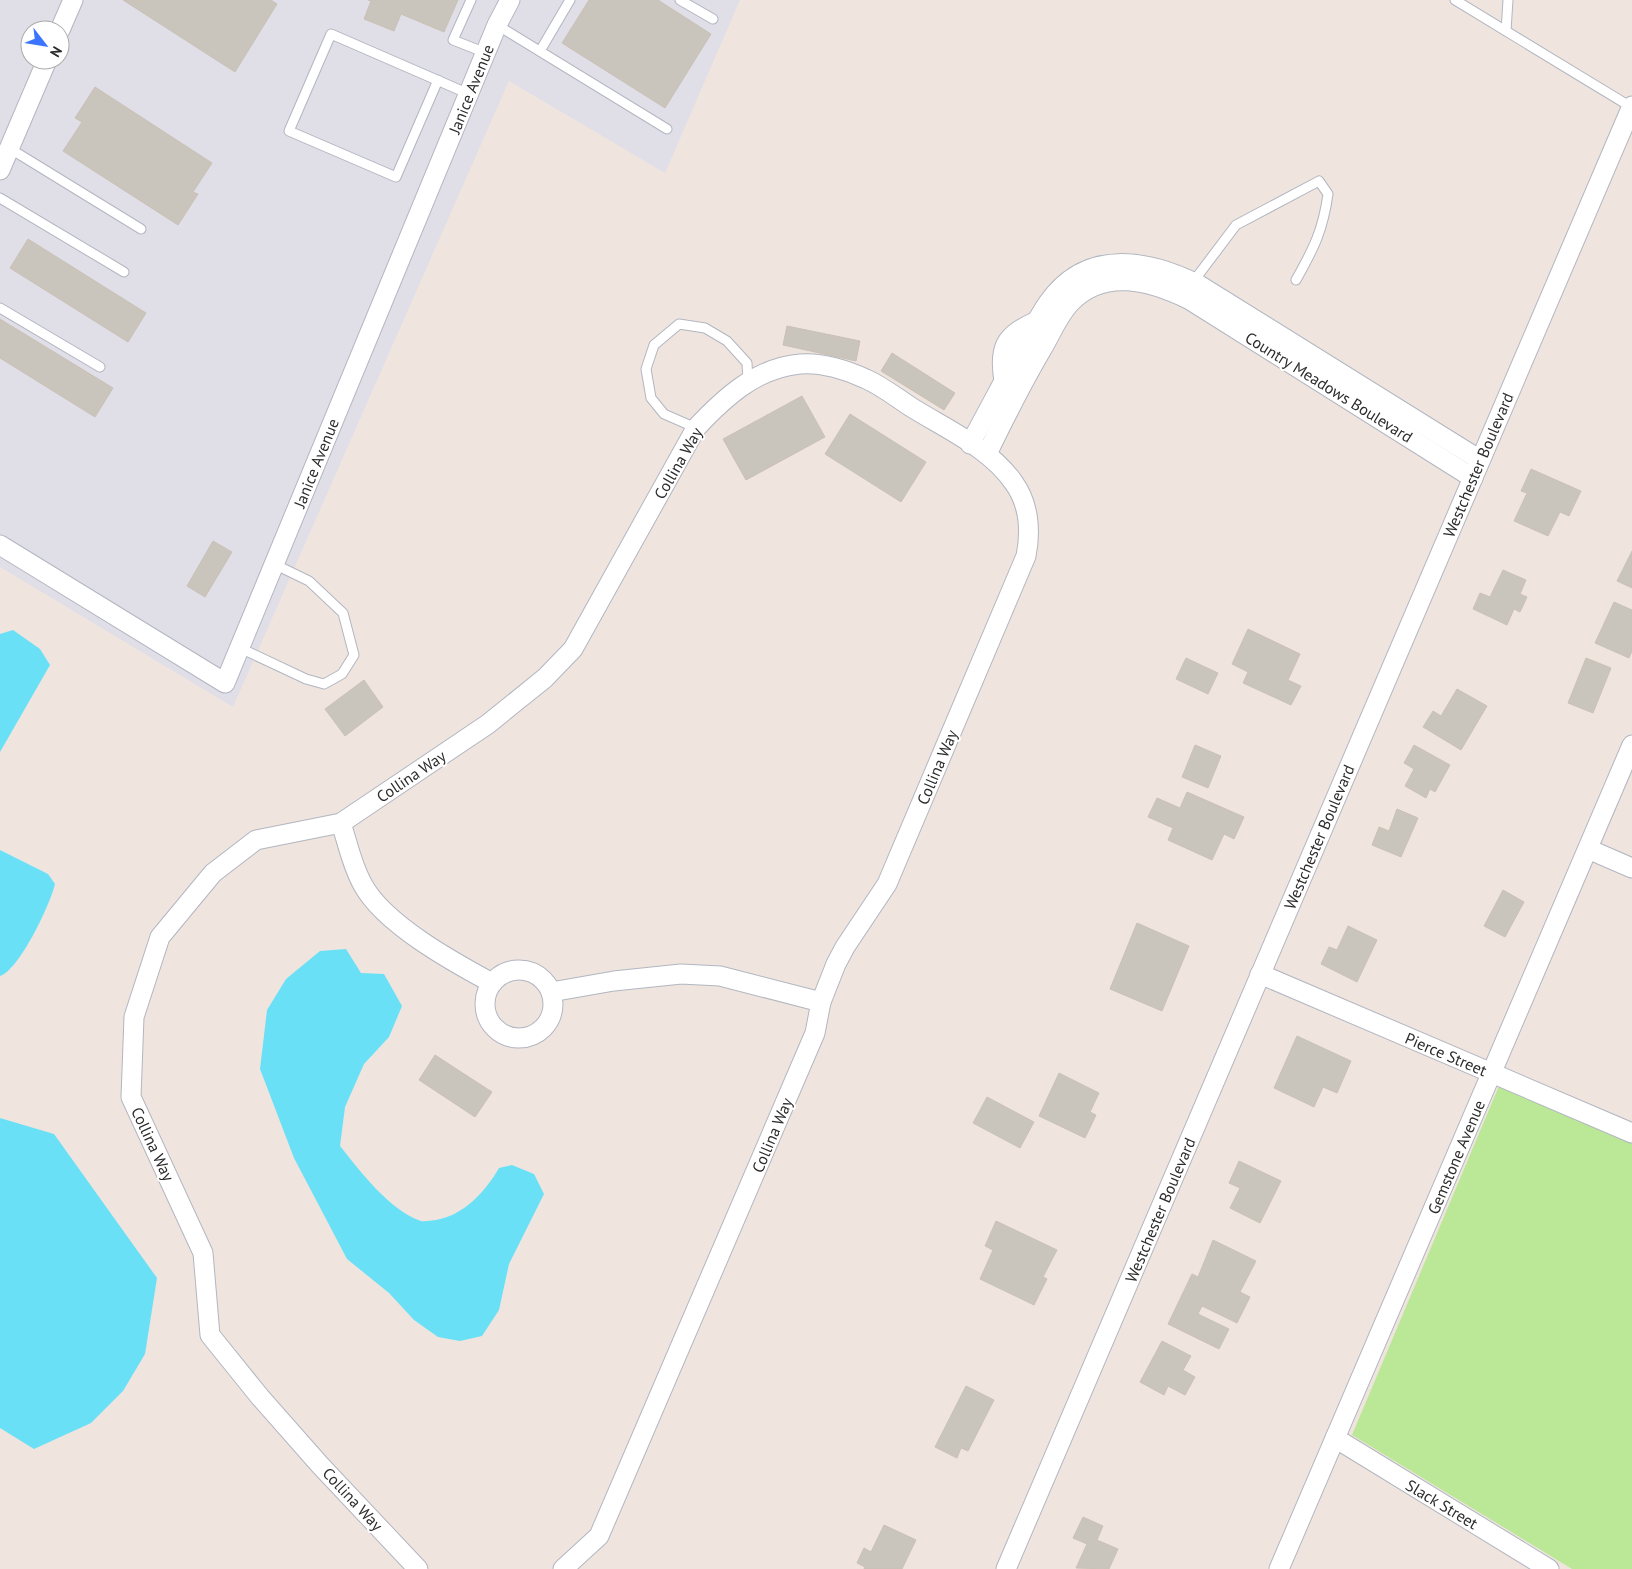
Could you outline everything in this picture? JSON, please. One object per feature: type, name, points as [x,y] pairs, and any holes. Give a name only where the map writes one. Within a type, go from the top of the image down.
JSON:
[{"type":"street","points":[[64,20],[73,0]]},
{"type":"street","name":"Janice Avenue","points":[[0,545],[225,683],[497,25],[510,0]]},
{"type":"street","points":[[0,170],[43,70]]},
{"type":"street","name":"Westchester Boulevard","points":[[1006,1569],[1632,106]]},
{"type":"street","name":"Country Meadows Boulevard","points":[[987,454],[1005,392],[1002,351],[1007,340],[1016,331],[1037,322],[1057,292],[1087,271],[1106,274],[1119,280],[1188,290],[1480,460]]},
{"type":"street","name":"Country Meadows Boulevard","points":[[970,444],[1005,392],[1069,305],[1106,274]]},
{"type":"street","name":"Country Meadows Boulevard","points":[[1188,290],[1473,478]]},
{"type":"street","name":"Collina Way","points":[[418,1569],[314,1458],[260,1397],[210,1335],[203,1253],[131,1097],[134,1017],[160,937],[213,873],[256,840],[341,823],[488,724],[560,664],[573,649],[696,428],[721,401],[748,381],[774,370],[800,364],[844,371],[868,379],[987,454],[1015,484],[1026,510],[1030,529],[1026,556],[887,884],[845,947],[821,1002],[815,1034],[599,1536],[563,1569]]},
{"type":"street","name":"Gemstone Avenue","points":[[1279,1569],[1632,745]]},
{"type":"street","points":[[341,823],[354,864],[363,885],[375,904],[391,918],[431,946],[492,982]]},
{"type":"street","points":[[1588,849],[1632,868]]},
{"type":"street","points":[[521,970],[540,976],[552,992],[553,1011],[544,1028],[527,1038],[517,1039],[499,1032],[487,1017],[486,998],[492,982],[502,974],[521,970]]},
{"type":"street","points":[[552,992],[614,980],[681,974],[720,976],[821,1002]]},
{"type":"street","name":"Pierce Street","points":[[1260,974],[1632,1133]]},
{"type":"street","name":"Slack Street","points":[[1336,1438],[1549,1569]]},
{"type":"lane","points":[[471,0],[453,40],[486,53]]},
{"type":"lane","points":[[540,51],[570,0]]},
{"type":"lane","points":[[680,0],[713,19]]},
{"type":"lane","points":[[1455,0],[1632,106]]},
{"type":"lane","points":[[1506,31],[1508,0]]},
{"type":"lane","points":[[497,25],[667,129]]},
{"type":"lane","points":[[438,80],[396,178],[289,131],[331,34],[438,80],[469,94]]},
{"type":"lane","points":[[9,148],[141,229]]},
{"type":"lane","points":[[1188,290],[1236,225],[1319,181],[1328,194],[1324,224],[1312,252],[1296,280]]},
{"type":"lane","points":[[0,198],[124,272]]},
{"type":"lane","points":[[0,308],[100,367]]},
{"type":"lane","points":[[696,428],[664,414],[651,398],[646,369],[654,344],[679,324],[705,328],[727,341],[746,363],[748,381]]},
{"type":"lane","points":[[240,648],[306,679],[324,684],[342,674],[354,655],[343,613],[309,581],[274,564]]},
{"type":"shaded area","points":[[0,0],[740,0],[665,173],[509,81],[233,707],[0,567]]},
{"type":"green space","points":[[1499,1086],[1632,1143],[1632,1569],[1572,1569],[1352,1435]]},
{"type":"water","points":[[13,630],[40,649],[50,665],[0,752],[0,634]]},
{"type":"water","points":[[0,850],[48,874],[55,884],[33,936],[16,962],[8,971],[0,976]]},
{"type":"water","points":[[346,949],[361,973],[384,974],[402,1006],[389,1037],[364,1064],[345,1107],[340,1146],[348,1156],[387,1199],[409,1216],[421,1221],[436,1220],[465,1208],[487,1186],[499,1168],[512,1165],[534,1174],[544,1194],[509,1264],[499,1310],[482,1336],[460,1341],[438,1337],[414,1320],[389,1293],[347,1259],[294,1158],[260,1069],[267,1010],[286,979],[320,951]]},
{"type":"water","points":[[0,1118],[54,1134],[157,1278],[145,1354],[123,1391],[91,1423],[34,1449],[0,1428]]},
{"type":"building","points":[[123,0],[271,0],[277,4],[235,72]]},
{"type":"building","points":[[368,0],[458,0],[444,32],[401,14],[394,31],[364,19],[371,1]]},
{"type":"building","points":[[589,0],[658,0],[711,34],[665,108],[562,43]]},
{"type":"building","points":[[95,87],[212,163],[193,192],[198,194],[178,225],[63,151],[82,122],[75,118]]},
{"type":"building","points":[[28,239],[146,313],[128,342],[10,268]]},
{"type":"building","points":[[0,319],[113,388],[95,417],[0,358]]},
{"type":"building","points":[[787,326],[860,341],[856,361],[783,345]]},
{"type":"building","points":[[892,353],[955,393],[944,410],[881,371]]},
{"type":"building","points":[[802,396],[825,437],[746,480],[723,439]]},
{"type":"building","points":[[850,414],[926,462],[901,502],[825,454]]},
{"type":"building","points":[[1531,469],[1581,491],[1569,516],[1560,512],[1548,536],[1514,521],[1527,493],[1521,491]]},
{"type":"building","points":[[213,541],[232,552],[205,597],[187,586]]},
{"type":"building","points":[[1632,551],[1632,588],[1617,581]]},
{"type":"building","points":[[1503,570],[1526,580],[1520,594],[1527,597],[1520,612],[1514,609],[1507,625],[1473,609],[1480,593],[1490,597]]},
{"type":"building","points":[[1614,602],[1632,610],[1632,651],[1629,658],[1595,643]]},
{"type":"building","points":[[1248,629],[1300,654],[1288,680],[1301,686],[1291,705],[1243,683],[1248,672],[1232,664]]},
{"type":"building","points":[[1186,658],[1218,673],[1208,694],[1176,679]]},
{"type":"building","points":[[1586,658],[1611,668],[1593,713],[1568,703]]},
{"type":"building","points":[[364,680],[383,707],[345,736],[325,709]]},
{"type":"building","points":[[1457,689],[1487,706],[1461,750],[1423,727],[1433,711],[1441,716]]},
{"type":"building","points":[[1195,745],[1221,756],[1208,788],[1182,777]]},
{"type":"building","points":[[1414,745],[1450,765],[1435,792],[1430,789],[1426,798],[1405,786],[1414,769],[1404,763]]},
{"type":"building","points":[[1187,792],[1244,817],[1234,839],[1224,834],[1212,860],[1168,840],[1173,828],[1148,817],[1157,798],[1180,808]]},
{"type":"building","points":[[1397,809],[1418,818],[1401,857],[1372,845],[1379,827],[1389,831]]},
{"type":"building","points":[[1503,890],[1524,902],[1505,937],[1484,926]]},
{"type":"building","points":[[1137,923],[1189,946],[1162,1011],[1110,989]]},
{"type":"building","points":[[1348,926],[1377,940],[1357,982],[1321,964],[1329,947],[1337,950]]},
{"type":"building","points":[[1297,1036],[1351,1061],[1337,1093],[1323,1087],[1314,1107],[1274,1088]]},
{"type":"building","points":[[435,1055],[492,1092],[475,1117],[419,1080]]},
{"type":"building","points":[[1059,1073],[1099,1093],[1090,1112],[1096,1115],[1085,1138],[1039,1116]]},
{"type":"building","points":[[987,1097],[1034,1122],[1020,1148],[973,1123]]},
{"type":"building","points":[[1239,1161],[1281,1181],[1260,1223],[1230,1208],[1240,1188],[1229,1183]]},
{"type":"building","points":[[996,1221],[1057,1250],[1043,1277],[1047,1279],[1034,1305],[980,1279],[993,1250],[985,1246]]},
{"type":"building","points":[[1213,1240],[1256,1261],[1240,1292],[1250,1297],[1237,1323],[1202,1306],[1198,1314],[1229,1329],[1219,1349],[1168,1324],[1192,1274],[1198,1277]]},
{"type":"building","points":[[1162,1341],[1191,1356],[1183,1370],[1195,1377],[1185,1395],[1168,1386],[1164,1395],[1140,1382]]},
{"type":"building","points":[[966,1386],[994,1400],[968,1451],[961,1448],[957,1458],[935,1447]]},
{"type":"building","points":[[1083,1517],[1103,1526],[1097,1540],[1118,1549],[1109,1569],[1076,1568],[1087,1544],[1073,1538]]},
{"type":"building","points":[[884,1525],[916,1540],[902,1569],[864,1569],[865,1567],[857,1563],[864,1548],[871,1552]]}]
